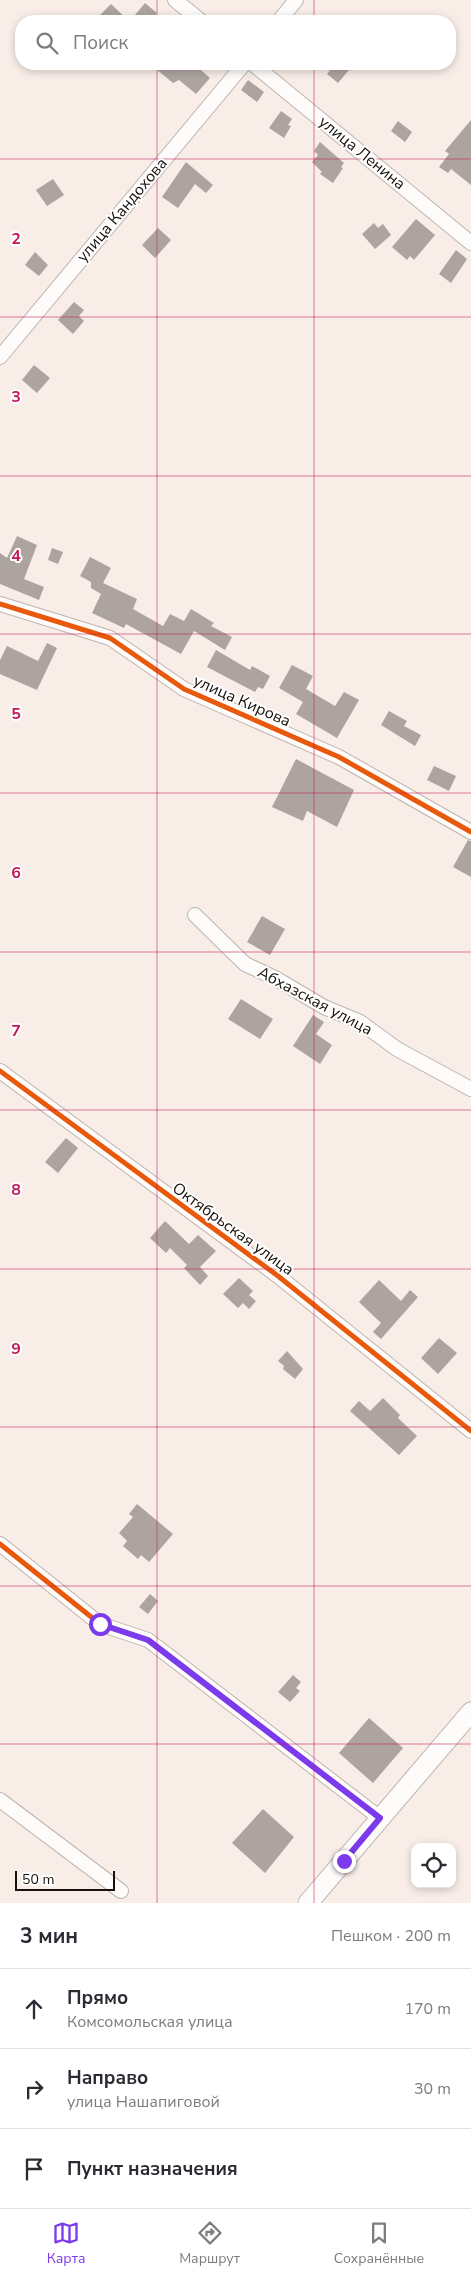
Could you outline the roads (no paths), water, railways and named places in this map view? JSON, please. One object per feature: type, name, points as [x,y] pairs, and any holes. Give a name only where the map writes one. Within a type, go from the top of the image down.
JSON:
[{"type":"street","points":[[176,0],[194,15]]},
{"type":"street","points":[[284,15],[296,0]]},
{"type":"street","name":"улица Кандохова","points":[[0,357],[239,70]]},
{"type":"street","name":"улица Ленина","points":[[260,70],[471,243]]},
{"type":"street","name":"улица Кирова","points":[[0,604],[110,638],[184,689],[339,757],[471,832]]},
{"type":"street","name":"Абхазская улица","points":[[195,915],[245,964],[274,978],[324,1007],[360,1022],[397,1048],[471,1089]]},
{"type":"street","name":"Октябрьская улица","points":[[0,1071],[278,1276],[471,1431]]},
{"type":"street","points":[[0,1544],[100,1624],[148,1640],[380,1818]]},
{"type":"street","points":[[308,1903],[471,1712]]},
{"type":"street","points":[[0,1800],[121,1891]]}]
